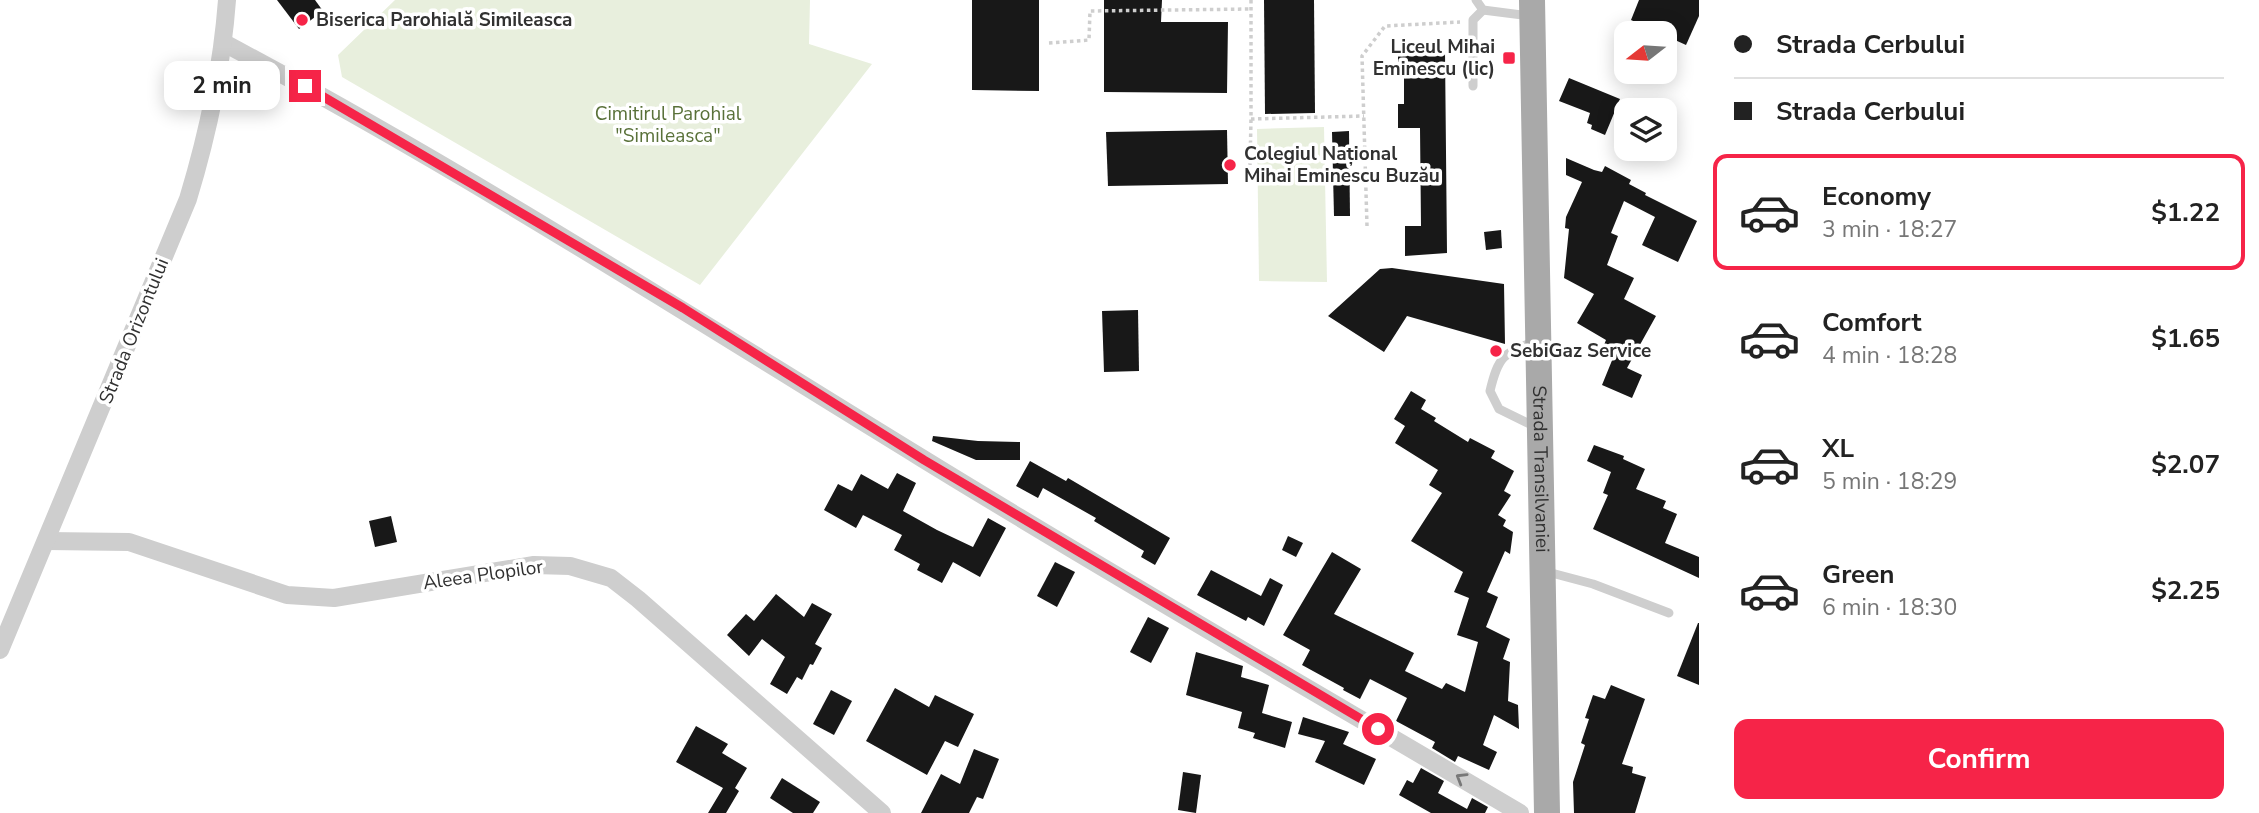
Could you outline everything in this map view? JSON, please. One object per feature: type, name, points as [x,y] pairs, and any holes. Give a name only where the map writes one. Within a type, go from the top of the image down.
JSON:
[{"type":"main road","name":"Strada Transilvaniei","points":[[1532,8],[1547,813]]},
{"type":"street","name":"Strada Orizontului","points":[[0,650],[188,199],[206,141],[224,43],[227,0]]},
{"type":"street","points":[[224,43],[326,97],[661,295],[924,460],[1520,813]]},
{"type":"street","name":"Aleea Plopilor","points":[[47,541],[129,542],[287,595],[334,598],[534,565],[570,566],[611,578],[882,813]]},
{"type":"lane","points":[[1475,0],[1483,10]]},
{"type":"lane","points":[[1473,86],[1475,0]]},
{"type":"lane","points":[[1473,20],[1483,10],[1532,8]]},
{"type":"lane","points":[[1538,341],[1509,351],[1496,364],[1489,391],[1499,408],[1540,429]]},
{"type":"lane","points":[[1543,571],[1593,584],[1669,613]]},
{"type":"path","points":[[1250,164],[1251,0]]},
{"type":"path","points":[[1049,43],[1089,40],[1090,11],[1251,9]]},
{"type":"path","points":[[1367,226],[1362,56],[1385,26],[1473,20]]},
{"type":"path","points":[[1251,119],[1364,116]]},
{"type":"green space","name":"Cimitirul Parohial \"Simileasca\"","points":[[395,0],[810,0],[809,44],[872,64],[700,285],[342,77],[338,55]]},
{"type":"green space","points":[[1324,127],[1327,282],[1259,281],[1257,129]]},
{"type":"building","name":"Biserica Parohială Simileasca","points":[[277,0],[315,0],[323,11],[299,29]]},
{"type":"building","points":[[972,0],[1039,0],[1039,91],[972,90]]},
{"type":"building","points":[[1104,0],[1162,0],[1161,22],[1228,22],[1227,93],[1104,92]]},
{"type":"building","points":[[1264,0],[1314,0],[1315,113],[1265,114]]},
{"type":"building","points":[[1639,0],[1699,0],[1699,16],[1686,45],[1677,41],[1677,21],[1631,20]]},
{"type":"building","points":[[1398,52],[1445,52],[1447,253],[1405,256],[1405,226],[1421,226],[1420,128],[1398,128],[1398,104],[1404,104],[1404,69],[1398,69]]},
{"type":"building","points":[[1569,78],[1618,98],[1614,98],[1614,113],[1605,135],[1591,129],[1592,125],[1587,123],[1590,113],[1559,101]]},
{"type":"building","points":[[1227,130],[1228,184],[1108,186],[1106,132]]},
{"type":"building","points":[[1349,131],[1350,216],[1334,216],[1332,132]]},
{"type":"building","points":[[1566,158],[1602,172],[1605,166],[1631,180],[1629,184],[1646,193],[1645,195],[1697,221],[1678,262],[1642,245],[1655,217],[1624,201],[1611,233],[1618,236],[1607,265],[1634,278],[1624,299],[1656,316],[1627,368],[1642,375],[1632,398],[1602,385],[1613,358],[1601,352],[1606,340],[1577,323],[1594,294],[1564,278],[1569,229],[1565,228],[1566,217],[1582,182],[1566,175]]},
{"type":"building","points":[[1501,230],[1502,248],[1486,250],[1484,232]]},
{"type":"building","points":[[1392,268],[1504,284],[1505,344],[1407,316],[1384,352],[1328,316],[1380,269]]},
{"type":"building","points":[[1138,310],[1139,371],[1104,372],[1102,311]]},
{"type":"building","points":[[1411,391],[1426,400],[1421,409],[1436,418],[1434,421],[1468,442],[1470,438],[1495,451],[1491,458],[1514,471],[1504,491],[1511,495],[1498,515],[1506,520],[1503,526],[1513,532],[1510,554],[1505,551],[1487,592],[1498,597],[1486,627],[1510,639],[1503,659],[1510,662],[1508,701],[1518,705],[1519,729],[1494,715],[1483,745],[1497,752],[1489,770],[1458,756],[1455,762],[1432,748],[1435,742],[1396,721],[1407,698],[1370,679],[1360,699],[1302,665],[1310,650],[1283,635],[1332,552],[1361,569],[1334,614],[1414,653],[1405,671],[1442,689],[1446,683],[1465,692],[1478,642],[1457,635],[1469,598],[1454,592],[1463,572],[1411,541],[1442,493],[1429,485],[1438,470],[1395,443],[1405,426],[1394,419]]},
{"type":"building","points":[[933,436],[1020,442],[1020,460],[976,460],[932,441]]},
{"type":"building","points":[[1594,445],[1624,456],[1623,459],[1645,469],[1636,489],[1666,501],[1663,508],[1677,514],[1665,543],[1699,557],[1699,578],[1593,529],[1608,495],[1603,493],[1611,472],[1587,461]]},
{"type":"building","points":[[1030,461],[1066,481],[1068,478],[1170,538],[1155,565],[1141,557],[1144,551],[1094,521],[1096,518],[1043,488],[1038,498],[1016,486]]},
{"type":"building","points":[[897,473],[916,483],[903,511],[937,530],[973,547],[988,518],[1006,528],[980,577],[953,562],[942,583],[917,570],[920,564],[894,550],[902,535],[863,515],[856,528],[824,510],[838,484],[852,491],[861,474],[888,489]]},
{"type":"building","points":[[391,516],[397,542],[375,547],[369,521]]},
{"type":"building","points":[[1288,536],[1303,543],[1296,557],[1282,550]]},
{"type":"building","points":[[1055,562],[1075,572],[1057,607],[1037,596]]},
{"type":"building","points":[[1211,570],[1261,596],[1270,578],[1283,585],[1264,626],[1248,617],[1246,621],[1197,595]]},
{"type":"building","points":[[776,594],[804,617],[812,603],[832,614],[815,644],[822,648],[813,665],[810,664],[802,680],[797,677],[787,694],[770,684],[785,657],[762,639],[749,656],[727,635],[746,614],[754,621]]},
{"type":"building","points":[[1148,617],[1169,628],[1151,663],[1130,652]]},
{"type":"building","points":[[1699,623],[1699,685],[1677,676]]},
{"type":"building","points":[[1196,652],[1243,666],[1241,677],[1269,685],[1262,713],[1292,722],[1285,748],[1253,738],[1255,733],[1238,728],[1242,712],[1186,695]]},
{"type":"building","points":[[1611,685],[1645,699],[1622,764],[1633,767],[1632,773],[1646,777],[1635,813],[1574,813],[1573,782],[1585,745],[1581,743],[1589,719],[1585,718],[1593,695],[1605,699]]},
{"type":"building","points":[[895,688],[929,707],[935,695],[974,714],[958,747],[945,741],[927,775],[866,741]]},
{"type":"building","points":[[831,690],[852,701],[834,735],[813,724]]},
{"type":"building","points":[[1303,717],[1349,732],[1343,744],[1376,759],[1364,785],[1315,762],[1325,741],[1298,734]]},
{"type":"building","points":[[696,726],[728,744],[722,753],[747,768],[735,788],[739,791],[726,813],[708,813],[723,788],[676,762]]},
{"type":"building","points":[[974,749],[999,759],[983,799],[977,797],[969,813],[921,813],[941,774],[960,784]]},
{"type":"building","points":[[1421,768],[1444,781],[1438,793],[1467,809],[1472,798],[1488,807],[1485,813],[1431,813],[1399,795],[1407,780],[1413,783]]},
{"type":"building","points":[[1183,772],[1201,775],[1196,813],[1178,810]]},
{"type":"building","points":[[782,778],[820,802],[813,813],[793,813],[770,798]]},
{"type":"place","name":"Biserica Parohială Simileasca","points":[[302,20]]},
{"type":"place","name":"Liceul Mihai Eminescu (lic)","points":[[1509,58]]},
{"type":"place","name":"Colegiul Național Mihai Eminescu Buzău","points":[[1230,165]]},
{"type":"place","name":"SebiGaz Service","points":[[1496,351]]},
{"type":"route","points":[[305,86],[683,308],[924,460],[1378,729]]}]
